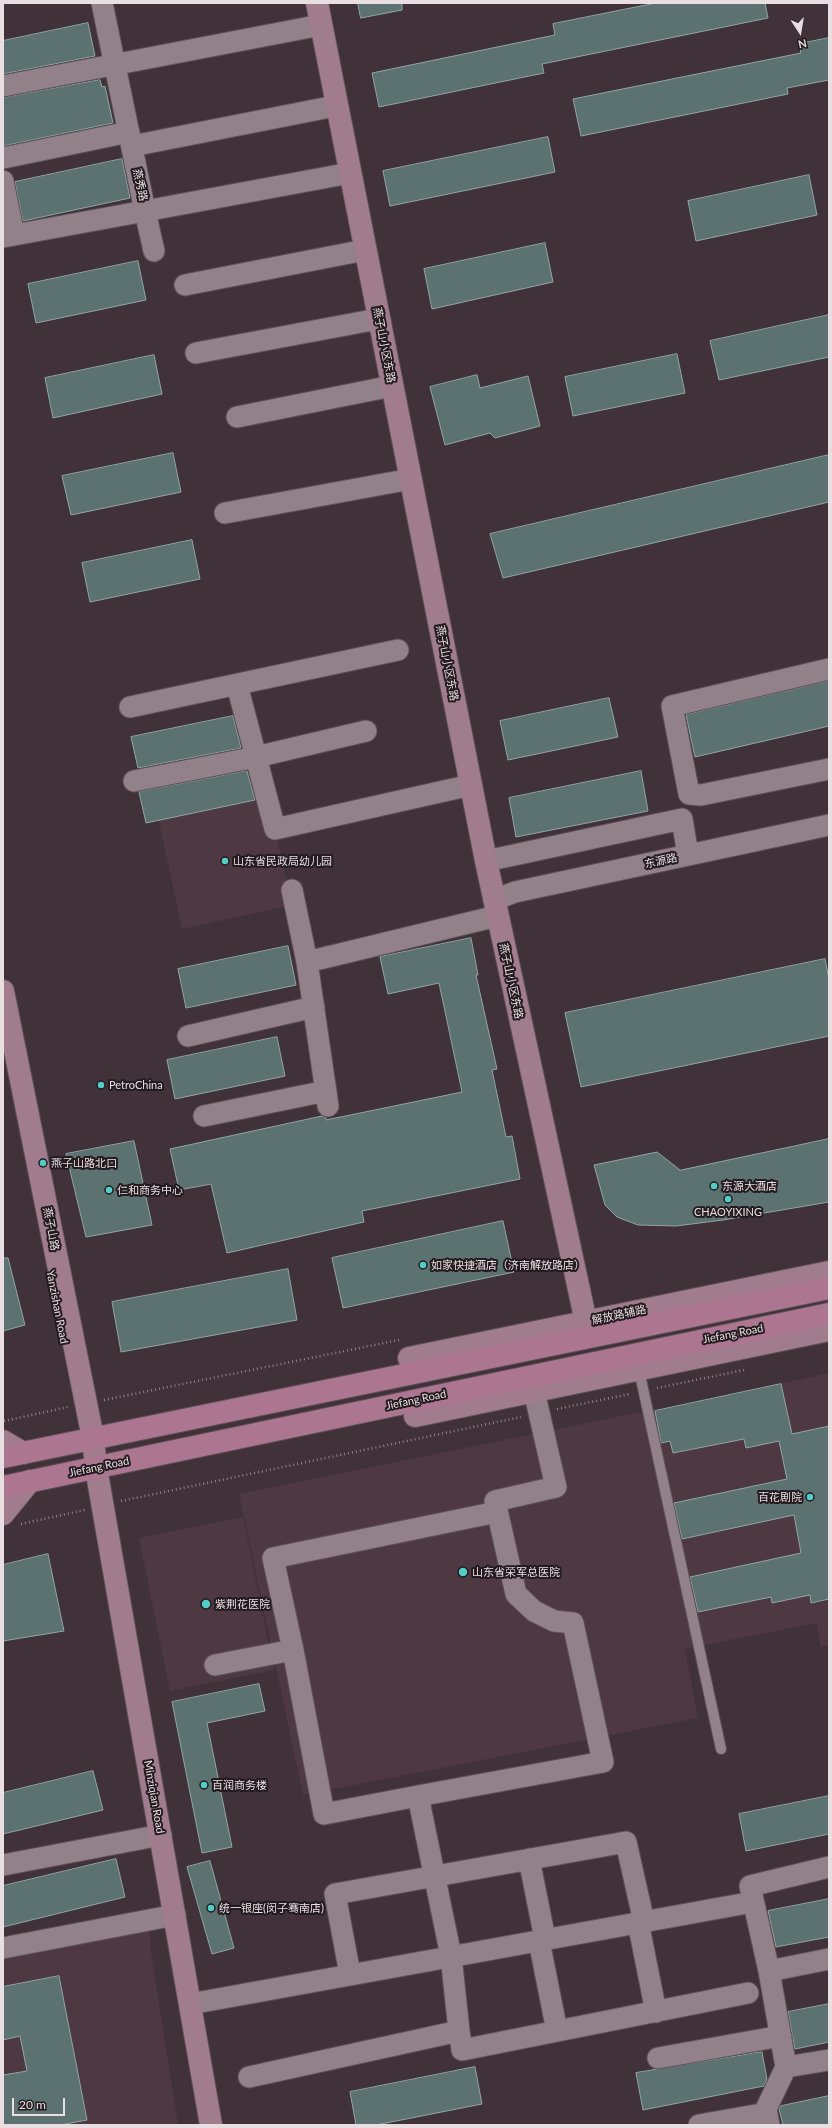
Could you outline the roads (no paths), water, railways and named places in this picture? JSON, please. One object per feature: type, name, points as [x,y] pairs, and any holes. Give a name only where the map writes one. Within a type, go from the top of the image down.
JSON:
[{"type":"main road","points":[[13,1455],[829,1288]]},
{"type":"main road","name":"Jiefang Road","points":[[3,1487],[393,1404],[829,1314]]},
{"type":"main road","points":[[389,1377],[409,1358]]},
{"type":"main road","points":[[393,1404],[415,1416]]},
{"type":"street","name":"燕秀路","points":[[102,3],[145,211],[350,173]]},
{"type":"street","name":"燕子山小区东路","points":[[317,3],[495,908],[586,1322]]},
{"type":"street","points":[[3,86],[321,25]]},
{"type":"street","points":[[3,158],[325,108],[336,104]]},
{"type":"street","points":[[3,181],[9,236],[145,211],[154,251]]},
{"type":"street","points":[[185,286],[365,250]]},
{"type":"street","points":[[196,353],[367,321],[380,320]]},
{"type":"street","points":[[237,417],[392,386]]},
{"type":"street","points":[[225,513],[411,479]]},
{"type":"street","points":[[130,707],[398,650]]},
{"type":"street","points":[[829,669],[672,706],[689,794],[701,795],[829,769]]},
{"type":"street","points":[[237,685],[275,829],[471,785]]},
{"type":"street","points":[[134,781],[256,757],[366,731]]},
{"type":"street","points":[[486,861],[682,819],[688,855]]},
{"type":"street","name":"东源路","points":[[307,962],[495,908],[515,892],[829,825]]},
{"type":"street","points":[[204,1116],[327,1098],[307,962],[292,890]]},
{"type":"street","name":"燕子山路","points":[[3,991],[88,1439],[96,1468]]},
{"type":"street","points":[[188,1036],[314,1007]]},
{"type":"street","name":"Yanzishan Road","points":[[3,1033],[88,1439]]},
{"type":"street","name":"解放路辅路","points":[[409,1358],[829,1272]]},
{"type":"street","points":[[415,1416],[829,1330]]},
{"type":"street","points":[[497,1512],[273,1558],[293,1650],[324,1814],[604,1762],[573,1623],[554,1621],[534,1611],[516,1594],[495,1502],[556,1487],[534,1391]]},
{"type":"street","points":[[3,1441],[13,1455]]},
{"type":"street","name":"Minziqian Road","points":[[96,1468],[211,2125]]},
{"type":"street","points":[[10,1519],[30,1481]]},
{"type":"street","points":[[215,1665],[293,1650]]},
{"type":"street","points":[[418,1796],[436,1876],[451,1956],[462,2050],[748,1993]]},
{"type":"street","points":[[3,1865],[161,1835]]},
{"type":"street","points":[[350,1974],[335,1894],[626,1842],[656,2012]]},
{"type":"street","points":[[529,1859],[558,2031]]},
{"type":"street","points":[[699,2125],[768,2119],[766,2109],[786,2067],[769,1971],[750,1886],[829,1867]]},
{"type":"street","points":[[190,2004],[753,1902]]},
{"type":"street","points":[[3,1948],[175,1915]]},
{"type":"street","points":[[769,1971],[829,1959]]},
{"type":"street","points":[[249,2077],[459,2031]]},
{"type":"street","points":[[658,2058],[781,2036]]},
{"type":"street","points":[[786,2067],[829,2060]]},
{"type":"lane","points":[[639,1370],[721,1749]]},
{"type":"place","name":"山东省民政局幼儿园","points":[[225,861]]},
{"type":"place","name":"PetroChina","points":[[101,1085]]},
{"type":"place","name":"燕子山路北口","points":[[43,1163]]},
{"type":"place","name":"东源大酒店","points":[[714,1186]]},
{"type":"place","name":"仁和商务中心","points":[[109,1190]]},
{"type":"place","name":"CHAOYIXING","points":[[728,1199]]},
{"type":"place","name":"如家快捷酒店（济南解放路店）","points":[[423,1265]]},
{"type":"place","name":"百花剧院","points":[[810,1497]]},
{"type":"place","name":"山东省荣军总医院","points":[[463,1572]]},
{"type":"place","name":"紫荆花医院","points":[[206,1604]]},
{"type":"place","name":"百润商务楼","points":[[204,1785]]},
{"type":"place","name":"统一银座(闵子骞南店)","points":[[211,1908]]}]
